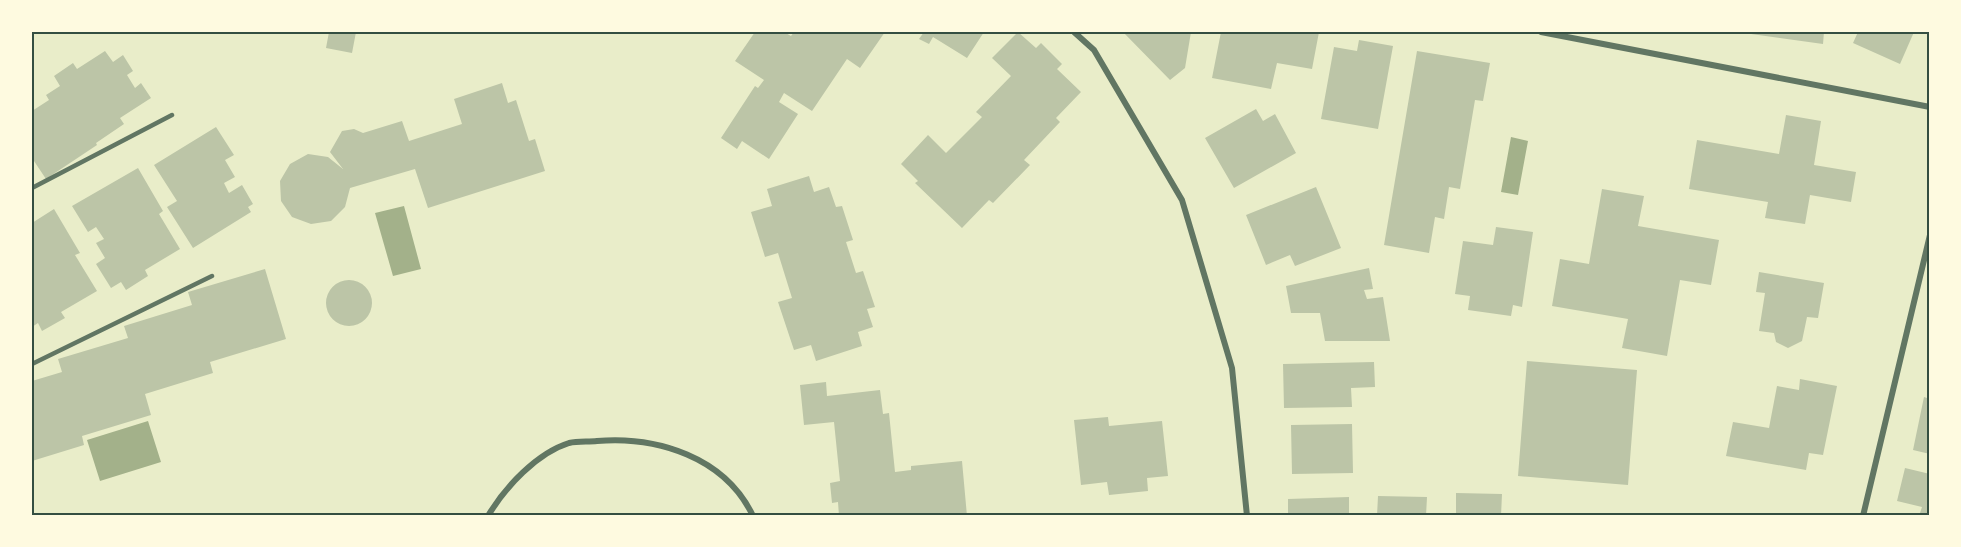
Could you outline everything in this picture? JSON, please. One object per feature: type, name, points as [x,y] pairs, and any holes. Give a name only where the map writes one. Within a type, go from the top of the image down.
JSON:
[{"type":"street","points":[[1074,32],[1094,50],[1182,200],[1232,368],[1247,516]]},
{"type":"street","points":[[1541,32],[1929,107]]},
{"type":"street","points":[[1863,516],[1929,235]]},
{"type":"street","points":[[488,516],[514,481],[545,456],[570,443],[610,440],[656,443],[687,453],[720,474],[747,504],[753,516]]},
{"type":"lane","points":[[32,188],[172,115]]},
{"type":"lane","points":[[32,364],[212,276]]},
{"type":"shaded area","points":[[1511,137],[1528,141],[1518,195],[1501,192]]},
{"type":"shaded area","points":[[404,206],[421,269],[393,276],[375,213]]},
{"type":"shaded area","points":[[148,421],[161,462],[100,481],[87,440]]},
{"type":"building","points":[[329,32],[356,32],[352,53],[326,48]]},
{"type":"building","points":[[755,32],[784,32],[791,36],[794,32],[885,32],[860,68],[847,59],[812,111],[784,93],[779,102],[798,114],[769,159],[742,141],[737,149],[721,138],[755,86],[758,88],[764,80],[735,61]]},
{"type":"building","points":[[924,32],[984,32],[967,58],[933,37],[929,44],[919,39]]},
{"type":"building","points":[[1018,32],[1036,48],[1041,43],[1062,64],[1057,69],[1081,92],[1056,118],[1060,122],[1024,160],[1030,165],[993,203],[989,200],[962,228],[915,183],[918,181],[901,164],[928,135],[946,153],[982,117],[976,112],[1011,76],[992,58]]},
{"type":"building","points":[[1123,32],[1191,32],[1185,68],[1170,80]]},
{"type":"building","points":[[1221,32],[1319,32],[1312,69],[1277,63],[1271,89],[1212,78]]},
{"type":"building","points":[[1751,32],[1824,32],[1823,44],[1751,34]]},
{"type":"building","points":[[1858,32],[1914,32],[1900,64],[1853,43]]},
{"type":"building","points":[[1359,40],[1393,46],[1378,129],[1321,119],[1334,47],[1357,51]]},
{"type":"building","points":[[105,51],[113,62],[123,55],[133,71],[127,75],[135,88],[141,83],[151,98],[120,118],[124,124],[96,143],[97,145],[46,179],[34,161],[32,163],[32,111],[49,100],[46,95],[60,86],[54,76],[73,63],[77,69]]},
{"type":"building","points":[[1417,51],[1490,63],[1483,101],[1475,100],[1460,189],[1449,187],[1444,219],[1435,217],[1429,253],[1384,245]]},
{"type":"building","points":[[502,83],[508,103],[516,100],[529,141],[535,139],[545,171],[428,208],[415,169],[350,188],[345,207],[331,221],[311,224],[292,217],[281,201],[280,181],[290,164],[308,154],[328,157],[343,169],[330,152],[342,131],[354,129],[363,133],[402,121],[409,141],[462,124],[454,99]]},
{"type":"building","points":[[1256,109],[1263,121],[1275,114],[1296,153],[1234,188],[1205,138]]},
{"type":"building","points":[[1786,115],[1821,121],[1814,165],[1856,172],[1851,202],[1810,195],[1805,224],[1765,218],[1768,202],[1689,189],[1697,140],[1779,154]]},
{"type":"building","points":[[216,127],[234,155],[225,160],[235,177],[224,183],[229,193],[242,185],[253,204],[248,207],[251,212],[193,248],[167,207],[177,201],[154,165]]},
{"type":"building","points":[[138,168],[163,211],[159,214],[180,249],[145,270],[148,276],[126,290],[121,282],[111,288],[96,264],[105,258],[96,243],[104,239],[96,227],[88,232],[72,206]]},
{"type":"building","points":[[809,176],[814,192],[829,187],[836,207],[842,206],[853,240],[846,242],[856,273],[863,271],[875,307],[867,309],[873,327],[858,332],[862,346],[816,361],[811,345],[794,350],[778,302],[792,298],[778,253],[765,257],[751,212],[772,206],[767,189]]},
{"type":"building","points":[[1316,187],[1341,248],[1295,266],[1290,255],[1266,265],[1246,215]]},
{"type":"building","points":[[1602,189],[1644,196],[1638,226],[1719,240],[1711,285],[1680,280],[1667,356],[1622,348],[1628,319],[1552,306],[1560,259],[1589,264]]},
{"type":"building","points":[[54,209],[80,253],[75,255],[97,291],[61,312],[65,318],[42,331],[38,323],[32,327],[32,223]]},
{"type":"building","points":[[1496,227],[1533,232],[1522,307],[1513,305],[1511,316],[1468,310],[1470,296],[1455,294],[1463,241],[1493,245]]},
{"type":"building","points":[[1369,268],[1373,289],[1364,290],[1367,299],[1383,297],[1390,341],[1325,341],[1320,313],[1291,313],[1286,286]]},
{"type":"building","points":[[265,269],[286,339],[210,362],[213,373],[145,394],[151,415],[82,436],[84,445],[32,461],[32,381],[62,372],[58,359],[128,338],[124,326],[192,305],[188,292]]},
{"type":"building","points":[[1759,272],[1824,283],[1818,318],[1807,317],[1802,341],[1788,348],[1776,342],[1774,333],[1759,331],[1765,293],[1756,292]]},
{"type":"building","points":[[349,280],[365,287],[372,303],[365,319],[349,326],[333,319],[326,303],[333,287]]},
{"type":"building","points":[[1527,361],[1637,370],[1628,485],[1518,476]]},
{"type":"building","points":[[1374,362],[1375,387],[1351,388],[1352,407],[1284,408],[1283,364]]},
{"type":"building","points":[[1800,379],[1837,386],[1823,455],[1809,453],[1806,470],[1726,456],[1733,422],[1769,428],[1777,386],[1799,390]]},
{"type":"building","points":[[826,382],[827,396],[880,390],[883,414],[889,413],[895,472],[911,470],[911,466],[962,461],[967,516],[839,516],[838,502],[832,503],[830,483],[840,481],[834,422],[804,425],[800,385]]},
{"type":"building","points":[[1924,397],[1930,399],[1930,454],[1913,450]]},
{"type":"building","points":[[1108,417],[1109,426],[1162,421],[1168,476],[1147,478],[1148,491],[1109,495],[1107,482],[1081,485],[1074,420]]},
{"type":"building","points":[[1352,424],[1353,473],[1292,474],[1291,425]]},
{"type":"building","points":[[1905,468],[1930,474],[1930,516],[1919,516],[1922,507],[1897,501]]},
{"type":"building","points":[[1456,493],[1502,494],[1501,516],[1456,516]]},
{"type":"building","points":[[1378,496],[1427,497],[1426,516],[1377,516]]},
{"type":"building","points":[[1349,497],[1349,516],[1288,516],[1288,499]]}]
